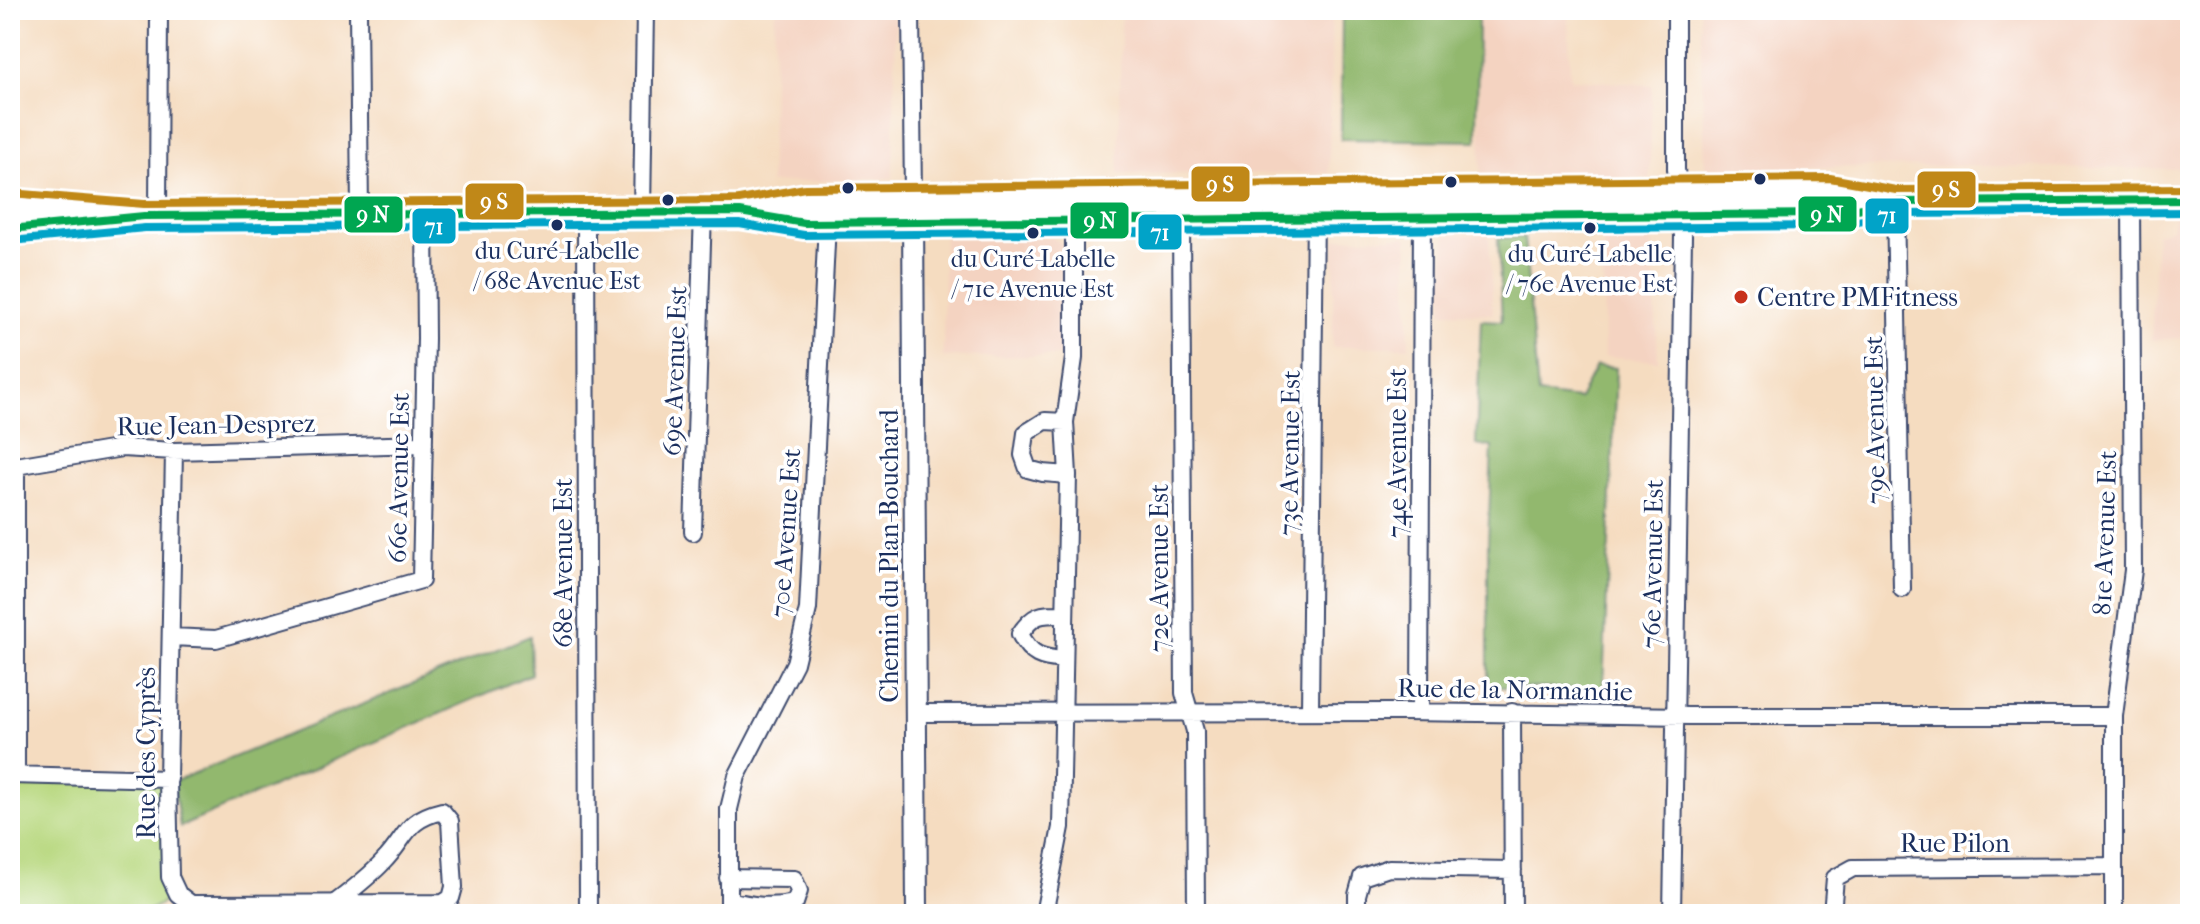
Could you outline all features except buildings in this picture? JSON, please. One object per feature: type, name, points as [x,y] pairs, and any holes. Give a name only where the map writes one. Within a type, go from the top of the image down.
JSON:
[{"type":"main road","points":[[10,229],[151,216],[703,211],[740,212],[804,223],[827,223],[913,210],[1680,204],[1830,190],[1895,202],[2190,200]]},
{"type":"main road","points":[[740,212],[805,200],[1074,221],[1181,220],[1316,207]]},
{"type":"main road","points":[[10,205],[151,216]]},
{"type":"street","points":[[151,216],[159,10]]},
{"type":"street","points":[[358,10],[360,214]]},
{"type":"street","points":[[642,212],[645,10]]},
{"type":"street","points":[[911,10],[913,210]]},
{"type":"street","name":"76e Avenue Est","points":[[1672,914],[1680,204],[1676,169],[1676,10]]},
{"type":"street","name":"81e Avenue Est","points":[[2114,914],[2114,716],[2133,570],[2131,200]]},
{"type":"street","name":"79e Avenue Est","points":[[1895,202],[1902,589]]},
{"type":"street","name":"74e Avenue Est","points":[[1420,712],[1422,206]]},
{"type":"street","name":"73e Avenue Est","points":[[1310,712],[1316,207]]},
{"type":"street","name":"Chemin du Plan-Bouchard","points":[[913,210],[917,914]]},
{"type":"street","name":"69e Avenue Est","points":[[693,532],[703,211]]},
{"type":"street","name":"68e Avenue Est","points":[[586,212],[588,914]]},
{"type":"street","name":"66e Avenue Est","points":[[171,637],[216,639],[421,580],[425,214]]},
{"type":"street","name":"72e Avenue Est","points":[[1181,220],[1184,693],[1195,731],[1196,914]]},
{"type":"street","points":[[1044,914],[1061,827],[1068,475],[1065,422],[1074,358],[1074,221]]},
{"type":"street","name":"70e Avenue Est","points":[[728,878],[794,879],[799,891],[795,903],[729,907],[728,878],[729,809],[737,776],[795,663],[808,609],[827,223]]},
{"type":"street","points":[[1065,422],[1045,421],[1026,433],[1023,455],[1028,469],[1068,475]]},
{"type":"street","name":"Rue Jean-Desprez","points":[[13,467],[122,448],[174,451],[424,444]]},
{"type":"street","name":"Rue des Cyprès","points":[[174,451],[170,877],[178,894],[191,904],[443,903],[451,898],[454,887],[450,821],[442,811],[421,816],[376,869],[335,903]]},
{"type":"street","points":[[13,467],[13,775],[169,779]]},
{"type":"street","points":[[1064,660],[1039,658],[1027,648],[1020,634],[1029,621],[1042,614],[1065,614]]},
{"type":"street","points":[[1512,712],[1513,914]]},
{"type":"street","name":"Rue de la Normandie","points":[[916,713],[1512,712],[1674,716],[2114,716]]},
{"type":"street","name":"Rue Pilon","points":[[1832,914],[1835,878],[1853,868],[2114,866]]},
{"type":"street","points":[[1357,914],[1357,895],[1362,877],[1389,868],[1513,870]]},
{"type":"shaded area","points":[[775,10],[896,10],[893,178],[770,183]]},
{"type":"shaded area","points":[[1121,10],[1332,10],[1329,173],[1119,174]]},
{"type":"shaded area","points":[[1478,10],[1568,10],[1570,79],[1652,85],[1650,178],[1481,174]]},
{"type":"shaded area","points":[[1700,10],[2190,10],[2190,338],[2151,340],[2156,234],[2172,228],[2181,169],[1959,166],[1705,169]]},
{"type":"shaded area","points":[[1603,234],[1652,234],[1658,361],[1604,357]]},
{"type":"shaded area","points":[[1446,235],[1489,235],[1493,314],[1442,312]]},
{"type":"shaded area","points":[[944,237],[1051,237],[1062,244],[1066,249],[1064,356],[943,357]]},
{"type":"shaded area","points":[[1407,237],[1409,347],[1332,347],[1335,238]]},
{"type":"green space","points":[[1342,10],[1478,10],[1477,141],[1341,139]]},
{"type":"green space","points":[[1524,237],[1538,394],[1579,399],[1596,366],[1616,368],[1603,689],[1488,687],[1488,542],[1492,447],[1476,444],[1481,320],[1502,321],[1498,238]]},
{"type":"green space","points":[[530,636],[531,674],[180,827],[173,782]]},
{"type":"green space","points":[[10,776],[168,780],[176,896],[142,914],[10,914]]},
{"type":"transit line","points":[[11,193],[144,204],[739,200],[805,188],[1830,178],[1896,190],[2190,188]]},
{"type":"transit line","points":[[10,229],[144,216],[740,212],[804,223],[1830,214],[1895,202],[2190,200]]},
{"type":"transit line","name":"71","points":[[11,241],[145,228],[739,224],[804,235],[1830,226],[1896,214],[2190,212]]},
{"type":"place","name":"du Curé-Labelle / 68e Avenue Est","points":[[557,225]]},
{"type":"place","name":"du Curé-Labelle / 76e Avenue Est","points":[[1590,228]]},
{"type":"place","name":"du Curé-Labelle / 71e Avenue Est","points":[[1033,233]]},
{"type":"place","name":"Centre PMFitness","points":[[1741,297]]}]
